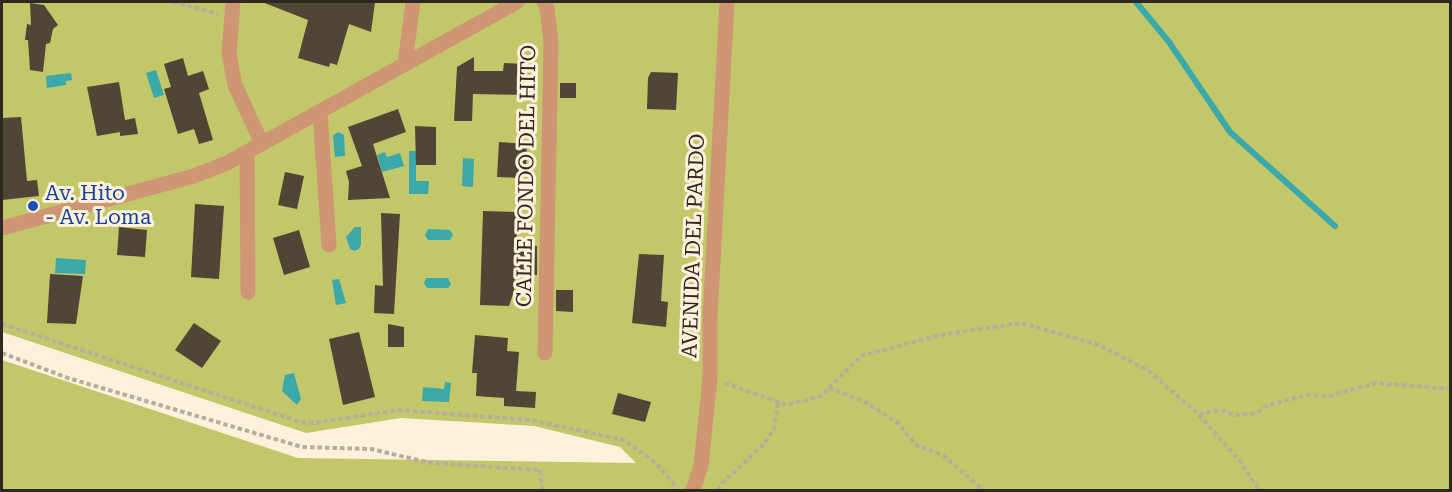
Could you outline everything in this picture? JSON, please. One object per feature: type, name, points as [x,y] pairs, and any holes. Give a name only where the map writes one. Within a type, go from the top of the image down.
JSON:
[{"type":"street","points":[[233,2],[229,54],[235,85],[262,144]]},
{"type":"street","points":[[405,63],[413,2]]},
{"type":"street","points":[[2,228],[194,176],[262,144],[517,2]]},
{"type":"street","name":"CALLE FONDO DEL HITO","points":[[544,2],[552,44],[545,353]]},
{"type":"street","name":"AVENIDA DEL PARDO","points":[[693,490],[701,466],[710,378],[710,317],[727,2]]},
{"type":"street","points":[[320,112],[329,245]]},
{"type":"street","points":[[247,152],[248,292]]},
{"type":"path","points":[[173,2],[230,18]]},
{"type":"path","points":[[710,378],[787,405],[821,396],[861,356],[939,335],[1021,323],[1099,345],[1149,371],[1198,414],[1240,461],[1259,490]]},
{"type":"path","points":[[2,324],[301,422],[312,423],[399,410],[531,420],[624,441],[657,464],[680,490]]},
{"type":"path","points":[[2,353],[68,378],[302,447],[371,449],[431,463],[540,470],[542,490]]},
{"type":"path","points":[[1198,414],[1221,410],[1236,415],[1257,413],[1266,406],[1286,400],[1309,395],[1329,396],[1376,383],[1450,389]]},
{"type":"path","points":[[830,388],[865,402],[898,423],[916,445],[943,456],[983,490]]},
{"type":"path","points":[[718,490],[722,483],[764,444],[774,429],[778,402]]},
{"type":"green space","points":[[2,2],[1450,2],[1450,490],[2,490],[2,360],[298,458],[636,463],[620,447],[534,426],[401,418],[306,433],[2,332]]},
{"type":"water","points":[[156,70],[164,95],[154,98],[146,73]]},
{"type":"water","points":[[71,73],[72,80],[66,81],[66,85],[47,88],[46,76]]},
{"type":"water","points":[[338,132],[344,135],[345,156],[335,157],[333,136]]},
{"type":"water","points":[[409,151],[416,151],[416,181],[429,181],[428,194],[409,194]]},
{"type":"water","points":[[385,152],[387,157],[400,153],[404,166],[382,172],[377,155]]},
{"type":"water","points":[[463,158],[474,159],[473,187],[462,186]]},
{"type":"water","points":[[355,227],[361,227],[361,245],[355,251],[350,249],[346,237]]},
{"type":"water","points":[[428,229],[450,230],[453,235],[450,240],[428,240],[425,235]]},
{"type":"water","points":[[56,258],[86,260],[85,274],[55,273]]},
{"type":"water","points":[[426,278],[448,278],[451,284],[448,288],[427,288],[424,283]]},
{"type":"water","points":[[339,279],[346,303],[336,305],[332,280]]},
{"type":"water","points":[[294,373],[301,399],[297,405],[282,391],[285,375]]},
{"type":"water","points":[[445,382],[451,383],[449,402],[422,401],[423,387],[444,389]]},
{"type":"building","points":[[262,2],[375,2],[371,32],[349,24],[337,65],[330,63],[329,67],[298,58],[308,20]]},
{"type":"building","points":[[30,3],[44,5],[58,25],[53,29],[50,43],[46,44],[43,72],[30,70],[28,40],[25,40],[27,24],[31,25]]},
{"type":"building","points":[[474,57],[474,71],[503,71],[504,63],[526,64],[526,95],[473,94],[472,121],[454,121],[457,67]]},
{"type":"building","points":[[183,58],[188,76],[203,71],[209,89],[199,93],[213,140],[199,144],[194,129],[178,134],[164,89],[171,87],[164,64]]},
{"type":"building","points":[[651,72],[678,73],[676,110],[647,109],[648,78]]},
{"type":"building","points":[[119,82],[125,120],[135,118],[138,134],[120,136],[120,132],[97,136],[87,87]]},
{"type":"building","points":[[560,83],[576,83],[576,98],[560,98]]},
{"type":"building","points":[[398,109],[406,132],[373,144],[390,198],[348,200],[349,182],[346,171],[362,166],[348,127]]},
{"type":"building","points":[[21,117],[27,181],[37,180],[39,196],[2,200],[2,118]]},
{"type":"building","points":[[415,126],[436,127],[436,165],[416,165]]},
{"type":"building","points":[[499,142],[527,144],[526,167],[530,172],[521,178],[497,177]]},
{"type":"building","points":[[285,172],[304,176],[297,209],[278,205]]},
{"type":"building","points":[[195,204],[224,206],[219,279],[191,277]]},
{"type":"building","points":[[483,211],[516,212],[517,240],[526,241],[526,245],[537,246],[537,275],[515,274],[514,291],[509,306],[480,305]]},
{"type":"building","points":[[381,213],[400,214],[394,314],[374,313],[375,285],[383,286]]},
{"type":"building","points":[[119,227],[147,230],[145,257],[117,255]]},
{"type":"building","points":[[299,230],[310,267],[284,275],[273,238]]},
{"type":"building","points":[[639,254],[664,255],[661,301],[668,302],[666,327],[632,323]]},
{"type":"building","points":[[50,274],[83,276],[76,324],[47,323]]},
{"type":"building","points":[[556,290],[573,290],[573,312],[556,311]]},
{"type":"building","points":[[194,323],[221,341],[202,368],[175,350]]},
{"type":"building","points":[[388,324],[404,327],[404,347],[388,347]]},
{"type":"building","points":[[359,332],[375,397],[343,405],[329,339]]},
{"type":"building","points":[[475,335],[508,338],[507,351],[519,352],[516,391],[536,392],[535,408],[504,406],[504,398],[476,396],[477,373],[472,373]]},
{"type":"building","points":[[618,393],[651,402],[645,422],[612,414]]},
{"type":"waterway","points":[[1136,2],[1169,42],[1230,132],[1335,226]]},
{"type":"place","name":"Av. Hito - Av. Loma","points":[[33,206]]}]
